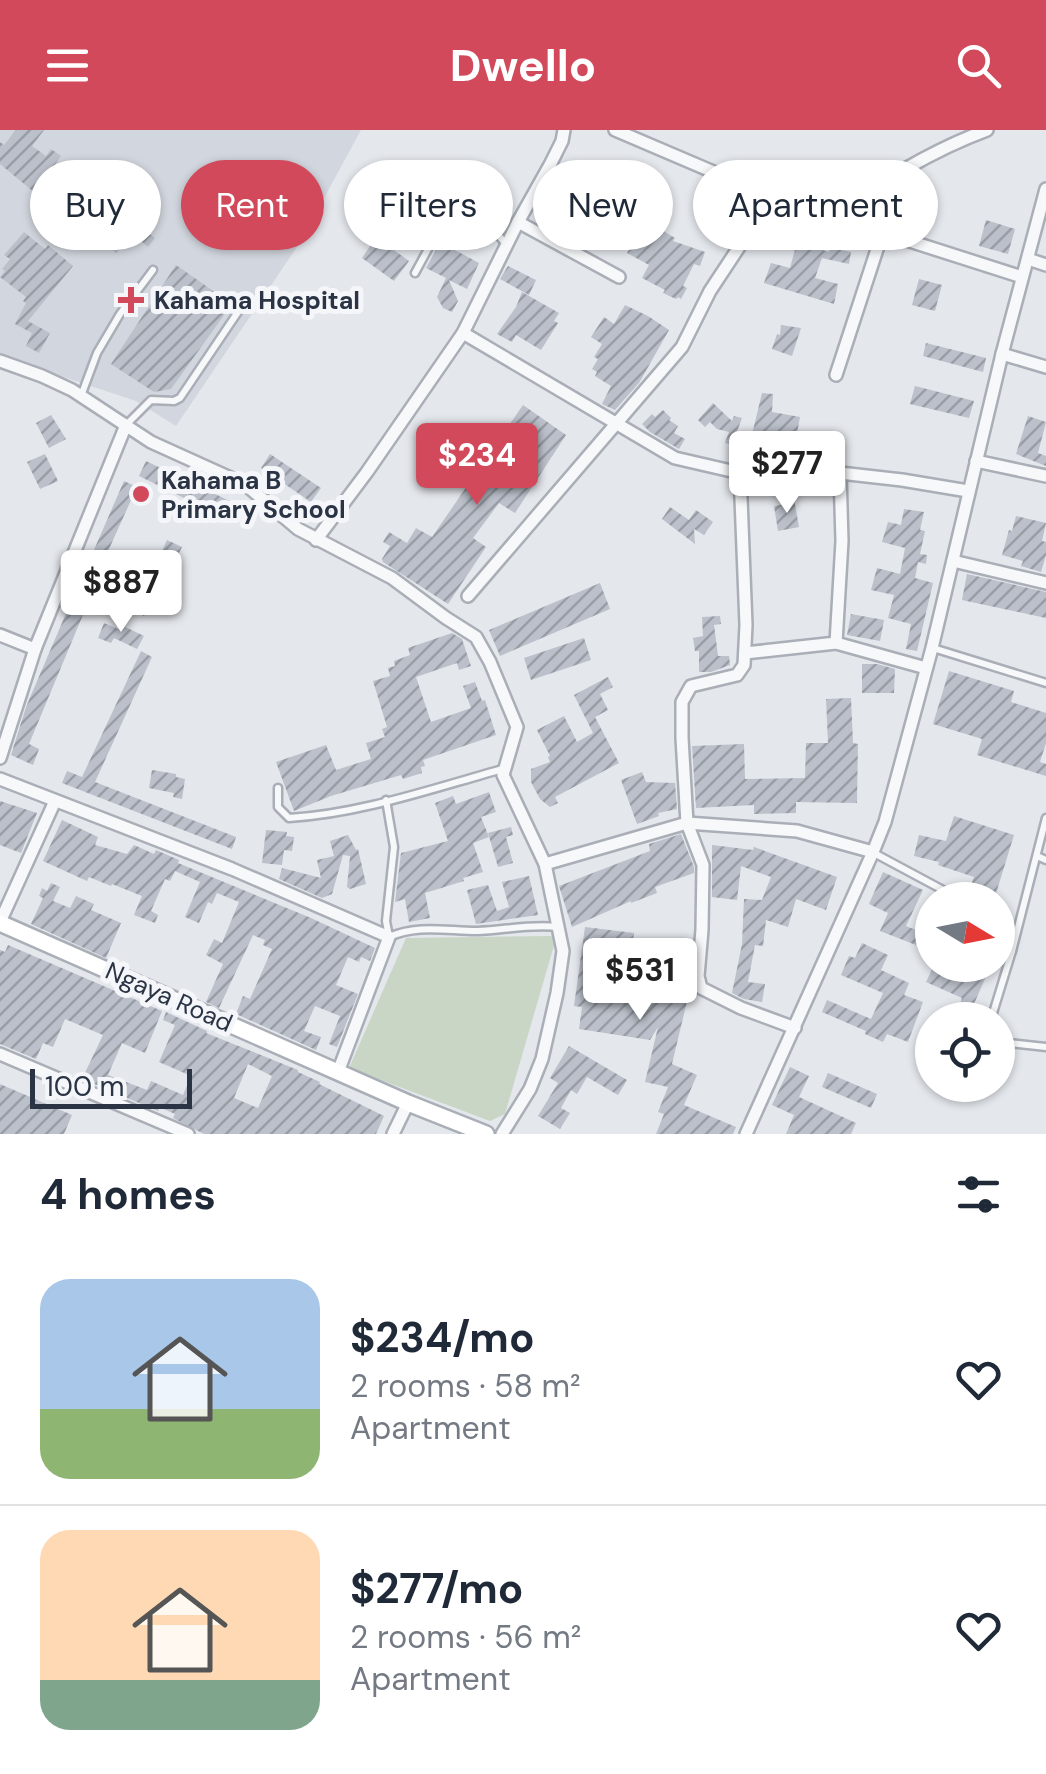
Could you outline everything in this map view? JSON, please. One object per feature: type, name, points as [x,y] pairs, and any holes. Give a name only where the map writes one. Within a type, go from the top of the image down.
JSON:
[{"type":"street","points":[[513,233],[562,141],[564,130]]},
{"type":"street","points":[[614,130],[693,164]]},
{"type":"street","points":[[919,160],[987,130]]},
{"type":"street","points":[[746,1134],[884,822],[932,648],[1046,189]]},
{"type":"street","points":[[518,222],[619,278]]},
{"type":"street","points":[[316,540],[368,472],[463,333],[505,250]]},
{"type":"street","points":[[468,596],[682,346],[710,291],[737,250]]},
{"type":"street","points":[[836,375],[877,250]]},
{"type":"street","points":[[938,250],[1022,277]]},
{"type":"street","points":[[1028,259],[1046,265]]},
{"type":"street","points":[[463,333],[675,458],[740,473],[840,473],[968,491]]},
{"type":"street","points":[[1002,354],[1046,366]]},
{"type":"street","points":[[0,360],[42,376],[173,453],[246,485],[316,540],[392,578],[476,637],[517,728],[504,780],[545,864],[563,950],[558,993],[542,1059],[530,1089],[502,1134]]},
{"type":"street","points":[[0,758],[35,649],[126,425]]},
{"type":"street","points":[[976,461],[1046,476]]},
{"type":"street","points":[[740,473],[744,665],[737,675],[691,686],[682,702],[688,823],[703,865],[698,976],[702,988],[740,1008],[795,1028]]},
{"type":"street","points":[[836,644],[840,473]]},
{"type":"street","points":[[952,561],[1046,583]]},
{"type":"street","points":[[0,634],[35,649]]},
{"type":"street","points":[[745,653],[836,644],[926,668]]},
{"type":"street","points":[[0,779],[232,869],[389,937],[338,1072]]},
{"type":"street","points":[[0,922],[55,801]]},
{"type":"street","points":[[545,864],[688,823],[797,831],[873,852]]},
{"type":"street","name":"Ngaya Road","points":[[0,922],[486,1134]]},
{"type":"street","points":[[0,1054],[188,1134]]},
{"type":"street","points":[[393,1134],[408,1103]]},
{"type":"lane","points":[[415,272],[427,250]]},
{"type":"lane","points":[[81,396],[97,353],[153,270]]},
{"type":"lane","points":[[126,425],[151,400],[180,398],[242,306]]},
{"type":"lane","points":[[932,648],[1046,684]]},
{"type":"lane","points":[[278,788],[278,807],[288,818],[317,816],[504,769]]},
{"type":"lane","points":[[386,800],[394,847],[386,921],[389,937],[404,930],[426,928],[478,930],[532,924],[559,927]]},
{"type":"lane","points":[[1015,940],[1046,818]]},
{"type":"lane","points":[[873,852],[928,882]]},
{"type":"lane","points":[[1037,856],[1046,860]]},
{"type":"lane","points":[[1015,1043],[1046,1047]]},
{"type":"shaded area","name":"Kahama Hospital","points":[[0,130],[361,130],[324,198],[324,160],[181,160],[181,250],[295,250],[176,426],[136,401],[0,356]]},
{"type":"green space","points":[[552,936],[555,942],[505,1114],[490,1121],[349,1068],[406,938]]},
{"type":"building","points":[[16,130],[44,130],[32,146],[46,156],[51,149],[61,156],[58,160],[30,160],[30,189],[0,164],[0,142],[4,145]]},
{"type":"building","points":[[986,220],[1015,229],[1008,254],[979,246]]},
{"type":"building","points":[[24,232],[30,237],[30,250],[54,250],[73,266],[28,321],[50,333],[39,353],[26,346],[32,333],[15,324],[26,297],[0,277],[10,259],[4,255]]},
{"type":"building","points":[[673,241],[705,252],[700,266],[694,264],[681,299],[663,293],[665,290],[642,278],[649,265],[627,253],[673,250]]},
{"type":"building","points":[[367,250],[394,250],[409,261],[394,281],[362,258]]},
{"type":"building","points":[[436,250],[455,250],[479,263],[467,289],[449,280],[458,301],[452,312],[443,308],[437,297],[446,278],[426,268]]},
{"type":"building","points":[[795,250],[851,252],[849,264],[822,258],[815,278],[838,284],[834,304],[764,283],[771,263],[790,268]]},
{"type":"building","points":[[176,265],[232,304],[171,389],[154,392],[111,364]]},
{"type":"building","points":[[508,266],[536,280],[529,295],[500,279]]},
{"type":"building","points":[[919,279],[942,285],[935,311],[912,305]]},
{"type":"building","points":[[522,292],[559,313],[554,321],[558,323],[541,350],[516,335],[512,342],[497,334]]},
{"type":"building","points":[[625,305],[669,330],[639,383],[615,410],[602,404],[611,386],[595,376],[597,372],[592,369],[602,344],[591,337],[604,317],[614,324]]},
{"type":"building","points":[[781,325],[801,328],[792,356],[772,349]]},
{"type":"building","points":[[926,343],[986,358],[983,372],[923,356]]},
{"type":"building","points":[[915,386],[974,401],[969,418],[910,404]]},
{"type":"building","points":[[762,393],[773,394],[772,412],[800,417],[794,450],[790,449],[788,456],[768,450],[765,464],[745,464]]},
{"type":"building","points":[[713,403],[732,421],[734,416],[742,418],[732,445],[725,443],[729,432],[710,422],[705,427],[698,420]]},
{"type":"building","points":[[523,405],[566,435],[515,513],[499,503],[473,538],[486,547],[448,604],[383,562],[390,546],[383,542],[389,532],[407,543],[416,528],[432,537]]},
{"type":"building","points":[[663,410],[678,426],[674,433],[685,439],[679,449],[642,424]]},
{"type":"building","points":[[51,415],[66,439],[49,448],[36,423]]},
{"type":"building","points":[[1028,416],[1046,422],[1038,453],[1046,456],[1046,466],[1016,454]]},
{"type":"building","points":[[45,454],[58,481],[40,489],[27,462]]},
{"type":"building","points":[[270,454],[321,488],[311,502],[261,468]]},
{"type":"building","points":[[146,461],[236,504],[229,520],[139,476]]},
{"type":"building","points":[[124,481],[137,487],[96,578],[152,600],[144,616],[80,582]]},
{"type":"building","points":[[794,499],[799,527],[778,531],[774,506]]},
{"type":"building","points":[[670,507],[689,520],[696,510],[713,522],[704,535],[694,529],[695,544],[662,519]]},
{"type":"building","points":[[904,509],[924,512],[920,554],[927,555],[926,564],[918,562],[915,578],[933,583],[917,651],[906,649],[911,624],[888,618],[894,595],[871,590],[877,568],[900,574],[905,548],[882,542],[888,522],[901,525]]},
{"type":"building","points":[[1016,516],[1046,523],[1042,541],[1046,542],[1046,555],[1041,572],[1002,555]]},
{"type":"building","points":[[167,540],[182,547],[168,576],[154,569]]},
{"type":"building","points":[[967,574],[1046,592],[1046,618],[962,600]]},
{"type":"building","points":[[600,583],[610,609],[500,656],[489,630]]},
{"type":"building","points":[[70,604],[85,610],[29,744],[39,749],[33,765],[11,755],[26,707]]},
{"type":"building","points":[[851,614],[884,620],[880,641],[847,635]]},
{"type":"building","points":[[720,616],[721,624],[714,625],[718,656],[729,656],[730,665],[699,672],[699,651],[695,651],[693,638],[703,636],[702,617]]},
{"type":"building","points":[[104,623],[118,629],[121,625],[144,636],[137,649],[114,638],[111,643],[98,638]]},
{"type":"building","points":[[452,633],[462,639],[471,666],[459,670],[457,663],[416,677],[431,722],[471,708],[463,686],[475,682],[496,735],[423,760],[422,773],[403,779],[401,775],[294,811],[276,762],[326,745],[336,770],[371,759],[366,743],[385,737],[382,729],[387,727],[373,681],[390,676],[388,668],[410,655],[408,648]]},
{"type":"building","points":[[584,638],[591,660],[531,680],[524,658]]},
{"type":"building","points":[[141,651],[152,657],[95,782],[236,837],[232,849],[62,783],[67,771],[82,777]]},
{"type":"building","points":[[862,664],[895,669],[894,693],[862,693]]},
{"type":"building","points":[[949,671],[1014,691],[1011,702],[1046,713],[1046,743],[1040,762],[1046,764],[1046,776],[977,755],[982,739],[933,724]]},
{"type":"building","points":[[608,677],[613,687],[600,694],[608,710],[595,717],[619,763],[555,797],[558,803],[550,807],[540,799],[531,782],[531,769],[550,762],[537,730],[564,716],[577,742],[593,733],[574,695]]},
{"type":"building","points":[[851,698],[853,743],[858,744],[857,803],[796,802],[796,813],[754,814],[754,805],[696,808],[692,746],[744,744],[745,779],[805,778],[806,743],[828,743],[826,699]]},
{"type":"building","points":[[152,770],[185,779],[182,799],[173,797],[174,793],[149,788]]},
{"type":"building","points":[[642,772],[646,782],[675,783],[677,809],[637,824],[621,780]]},
{"type":"building","points":[[489,792],[496,812],[481,817],[489,837],[473,843],[483,872],[425,893],[430,918],[409,922],[405,899],[395,902],[401,853],[448,841],[435,803],[453,796],[456,804]]},
{"type":"building","points":[[0,801],[37,813],[21,853],[0,845]]},
{"type":"building","points":[[954,816],[1014,835],[1000,882],[972,882],[974,877],[914,856],[919,835],[946,841]]},
{"type":"building","points":[[62,820],[98,837],[95,845],[127,854],[134,845],[154,854],[156,850],[375,948],[370,961],[348,957],[336,985],[358,994],[337,1047],[329,1044],[340,1016],[315,1006],[304,1031],[321,1037],[316,1050],[236,1014],[243,996],[250,999],[272,949],[263,945],[265,940],[253,935],[219,1008],[206,1002],[223,964],[206,955],[214,939],[222,943],[239,902],[217,893],[212,904],[208,902],[199,923],[185,917],[200,882],[175,871],[170,881],[165,879],[151,911],[158,915],[155,923],[134,915],[142,896],[89,877],[87,881],[43,861]]},
{"type":"building","points":[[511,827],[513,835],[506,837],[513,863],[498,867],[488,833]]},
{"type":"building","points":[[266,830],[287,832],[286,836],[294,837],[292,851],[284,850],[282,865],[262,863]]},
{"type":"building","points":[[681,834],[694,873],[655,887],[657,893],[572,927],[559,886],[650,851],[649,844]]},
{"type":"building","points":[[348,835],[358,849],[366,884],[347,887],[350,856],[343,855],[332,894],[322,898],[279,879],[282,868],[321,878],[317,860],[334,856],[330,841]]},
{"type":"building","points":[[712,845],[753,850],[754,847],[837,877],[826,910],[796,899],[788,927],[766,920],[763,946],[755,945],[748,982],[765,984],[762,1002],[732,993],[742,944],[744,899],[762,900],[771,877],[741,866],[737,900],[712,897]]},
{"type":"building","points":[[883,872],[915,886],[915,907],[906,926],[915,930],[915,945],[880,931],[888,913],[869,904]]},
{"type":"building","points":[[529,876],[538,915],[476,924],[467,890],[488,885],[497,911],[509,907],[502,882]]},
{"type":"building","points":[[51,883],[60,887],[53,901],[70,908],[76,896],[94,904],[91,910],[121,923],[106,958],[31,924],[43,898],[39,896],[42,888],[47,891]]},
{"type":"building","points":[[585,927],[634,933],[630,964],[639,966],[637,983],[689,993],[672,1064],[697,1075],[684,1105],[736,1127],[733,1134],[656,1134],[664,1114],[658,1112],[668,1087],[645,1082],[658,1027],[650,1040],[579,1029],[582,1007],[574,1006]]},
{"type":"building","points":[[862,943],[888,955],[881,970],[909,983],[904,995],[923,1002],[915,1002],[915,1023],[908,1042],[887,1034],[883,1042],[822,1012],[827,1000],[871,1019],[883,993],[841,975],[849,956],[855,958]]},
{"type":"building","points":[[8,945],[162,1011],[145,1053],[122,1043],[108,1075],[147,1090],[151,1081],[183,1095],[191,1076],[159,1062],[175,1025],[163,1020],[166,1012],[206,1033],[298,1070],[384,1116],[376,1134],[204,1134],[173,1118],[175,1114],[159,1107],[158,1111],[82,1079],[103,1035],[65,1019],[53,1047],[43,1043],[36,1059],[0,1044],[0,950],[5,952]],"holes":[[[248,1064],[272,1076],[258,1108],[234,1098]]]},
{"type":"building","points":[[926,982],[984,982],[975,1002],[961,1002],[962,998]]},
{"type":"building","points":[[569,1046],[627,1080],[618,1095],[587,1077],[577,1094],[571,1090],[561,1108],[570,1113],[560,1129],[538,1116],[558,1083],[550,1078]]},
{"type":"building","points":[[790,1067],[809,1076],[799,1097],[856,1123],[851,1134],[786,1134],[794,1115],[772,1105]]},
{"type":"building","points":[[828,1073],[877,1094],[871,1108],[822,1087]]},
{"type":"building","points":[[0,1084],[72,1115],[64,1134],[0,1134]]},
{"type":"place","name":"Kahama Hospital","points":[[131,300]]},
{"type":"place","name":"Kahama B Primary School","points":[[141,494]]}]
